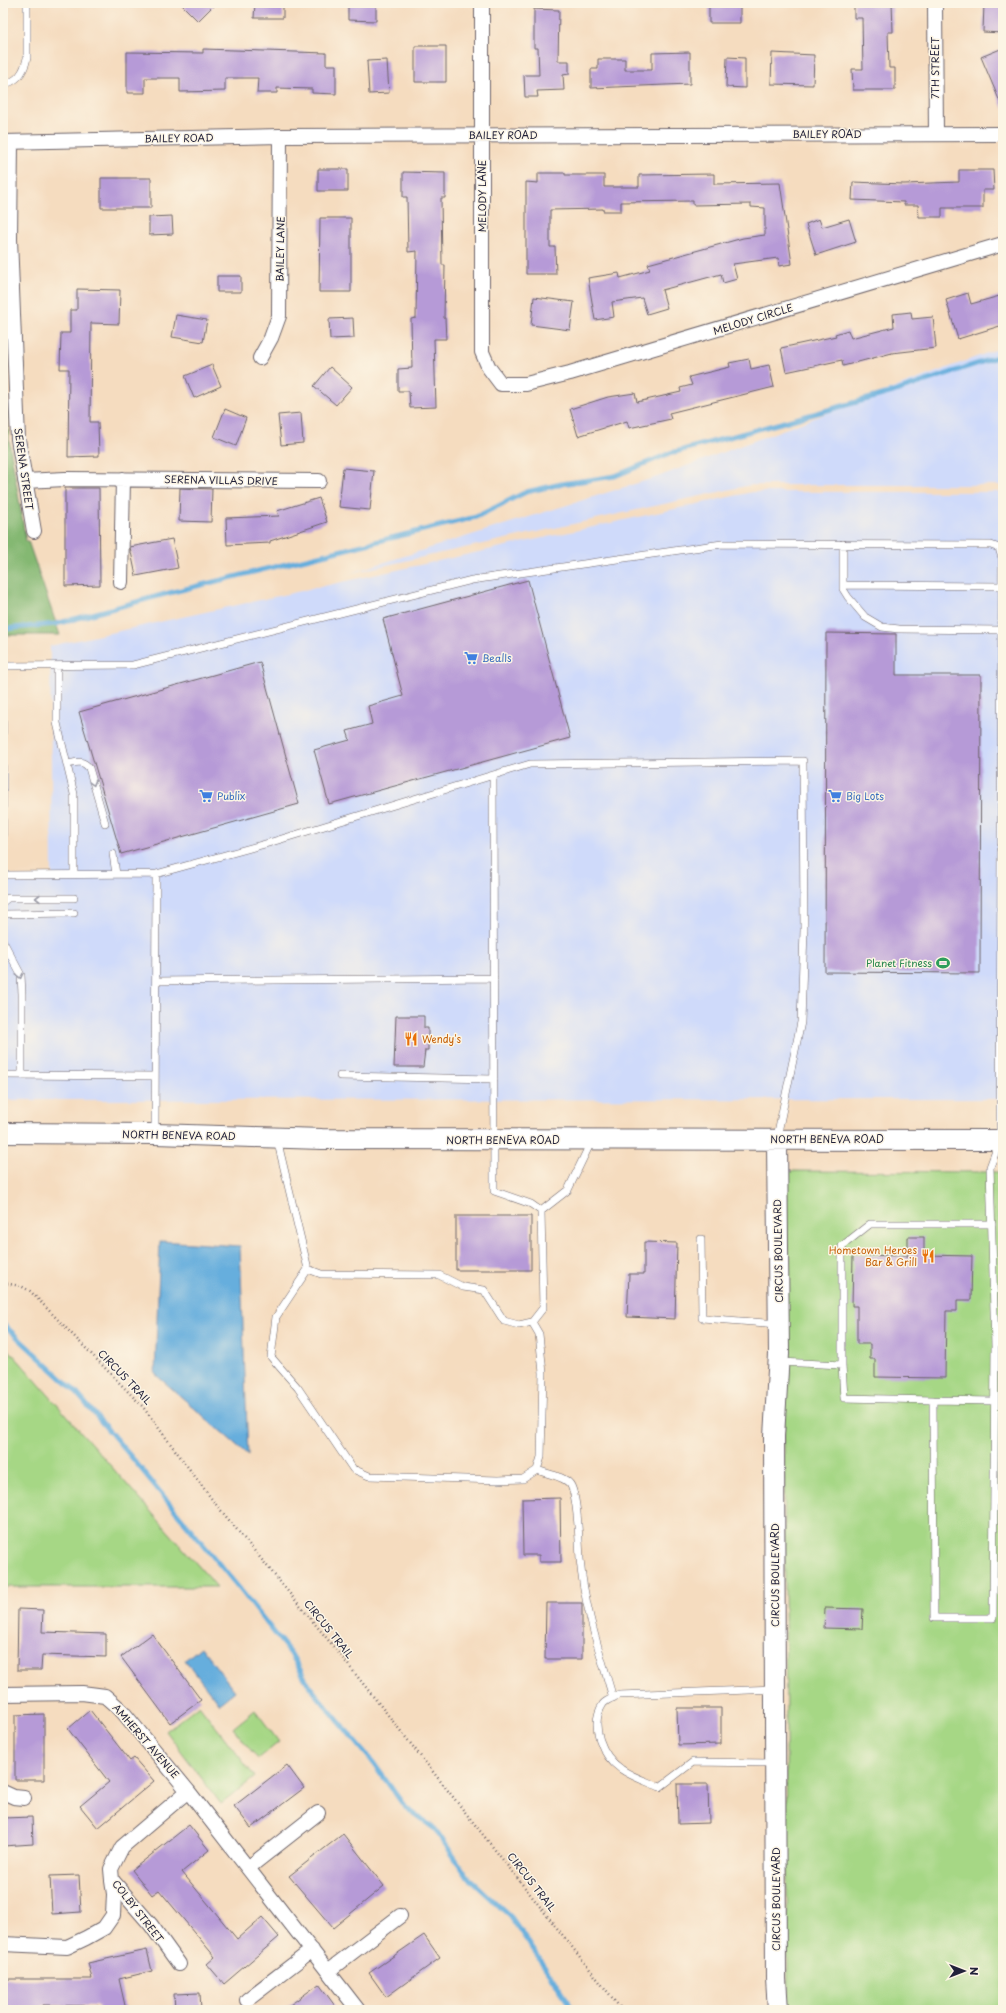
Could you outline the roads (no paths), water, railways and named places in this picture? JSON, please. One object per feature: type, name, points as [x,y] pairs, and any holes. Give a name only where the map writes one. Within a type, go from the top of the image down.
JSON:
[{"type":"main road","name":"NORTH BENEVA ROAD","points":[[3,1133],[494,1140],[1001,1140]]},
{"type":"main road","name":"CIRCUS BOULEVARD","points":[[777,1140],[778,1362],[774,1436],[776,1979],[778,2010]]},
{"type":"street","name":"MELODY LANE","points":[[482,3],[482,352],[488,368],[501,384]]},
{"type":"street","name":"7TH STREET","points":[[935,3],[936,134]]},
{"type":"street","name":"BAILEY ROAD","points":[[7,142],[280,136],[1003,134]]},
{"type":"street","name":"BAILEY LANE","points":[[260,358],[271,338],[279,316],[280,136]]},
{"type":"street","name":"SERENA STREET","points":[[7,142],[18,439],[34,531]]},
{"type":"street","name":"MELODY CIRCLE","points":[[501,384],[526,384],[570,373],[1003,244]]},
{"type":"street","name":"SERENA VILLAS DRIVE","points":[[25,481],[65,479],[319,481]]},
{"type":"street","points":[[121,582],[123,479]]},
{"type":"street","name":"AMHERST AVENUE","points":[[3,1694],[82,1693],[105,1696],[122,1711],[188,1791],[358,2010]]},
{"type":"street","name":"COLBY STREET","points":[[179,1964],[151,1925],[112,1880],[111,1869],[122,1847],[188,1791]]},
{"type":"street","points":[[3,1792],[14,1797],[24,1798]]},
{"type":"street","points":[[248,1868],[318,1813]]},
{"type":"street","points":[[3,1944],[67,1947],[104,1928],[113,1915],[114,1894],[112,1880]]},
{"type":"street","points":[[328,1971],[400,1916]]},
{"type":"street","points":[[247,2000],[312,1950]]},
{"type":"lane","points":[[3,84],[10,83],[22,74],[25,67],[27,58],[27,3]]},
{"type":"lane","points":[[3,666],[133,665],[472,580],[722,544],[991,545],[999,548],[1002,558],[1001,1140],[990,1167],[994,1401],[993,1618],[934,1618],[933,1400]]},
{"type":"lane","points":[[843,544],[843,589],[865,617],[882,627],[899,629],[1002,630]]},
{"type":"lane","points":[[843,585],[1002,586]]},
{"type":"lane","points":[[57,666],[57,723],[74,794],[74,874]]},
{"type":"lane","points":[[3,722],[3,860]]},
{"type":"lane","points":[[3,875],[156,874],[265,844],[530,764],[803,761],[804,930],[801,1022],[777,1140]]},
{"type":"lane","points":[[68,764],[81,762],[89,768],[105,823]]},
{"type":"lane","points":[[493,776],[494,1191],[531,1204],[541,1211]]},
{"type":"lane","points":[[113,854],[116,874]]},
{"type":"lane","points":[[155,1134],[156,874]]},
{"type":"lane","points":[[3,902],[8,898],[74,898]]},
{"type":"lane","points":[[3,914],[74,913]]},
{"type":"lane","points":[[3,941],[20,975],[22,994],[22,1075]]},
{"type":"lane","points":[[156,981],[494,978]]},
{"type":"lane","points":[[3,1075],[155,1076]]},
{"type":"lane","points":[[340,1076],[494,1079]]},
{"type":"lane","points":[[277,1138],[308,1269],[276,1317],[271,1358],[298,1388],[353,1469],[369,1476],[498,1480],[523,1479],[537,1470],[541,1456],[543,1373],[539,1334],[532,1322]]},
{"type":"lane","points":[[541,1211],[568,1190],[592,1140]]},
{"type":"lane","points":[[308,1269],[321,1274],[439,1275],[463,1286],[484,1290],[504,1321],[519,1325],[532,1322],[543,1308],[541,1211]]},
{"type":"lane","points":[[992,1224],[870,1224],[842,1246],[842,1365],[844,1398],[994,1401]]},
{"type":"lane","points":[[701,1239],[702,1318],[778,1324]]},
{"type":"lane","points":[[778,1362],[842,1365]]},
{"type":"lane","points":[[537,1470],[566,1480],[572,1486],[577,1512],[582,1575],[591,1620],[613,1698]]},
{"type":"lane","points":[[775,1689],[619,1695],[604,1704],[597,1721],[599,1739],[607,1755],[621,1769],[660,1787],[693,1762],[776,1763]]},
{"type":"water","points":[[160,1241],[240,1246],[248,1455],[155,1374]]},
{"type":"water","points":[[201,1647],[235,1691],[219,1704],[185,1660]]},
{"type":"waterway","points":[[3,629],[56,624],[169,593],[476,517],[526,492],[561,484],[615,476],[668,454],[893,392],[1003,355]]},
{"type":"waterway","points":[[3,1324],[75,1391],[133,1459],[291,1654],[310,1687],[372,1761],[405,1807],[435,1829],[467,1876],[511,1917],[574,2010]]},
{"type":"place","name":"Bealls","points":[[471,658]]},
{"type":"place","name":"Publix","points":[[206,796]]},
{"type":"place","name":"Big Lots","points":[[835,796]]},
{"type":"place","name":"Planet Fitness","points":[[943,963]]},
{"type":"place","name":"Wendy's","points":[[411,1039]]},
{"type":"place","name":"Hometown Heroes Bar & Grill","points":[[928,1256]]}]
